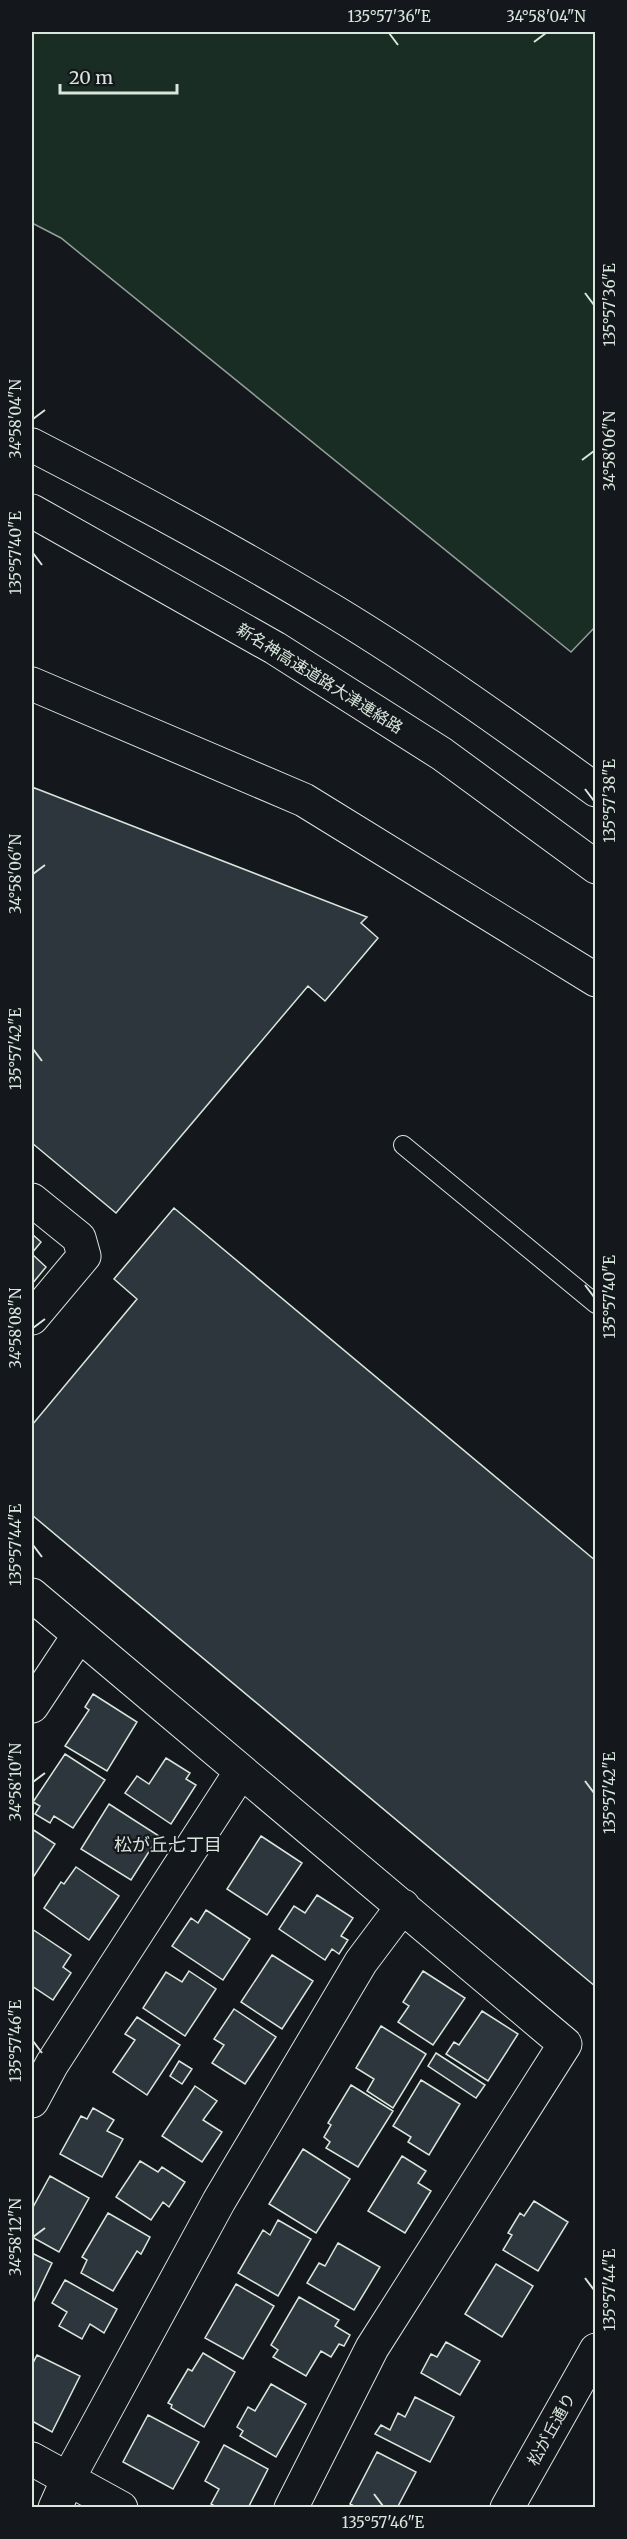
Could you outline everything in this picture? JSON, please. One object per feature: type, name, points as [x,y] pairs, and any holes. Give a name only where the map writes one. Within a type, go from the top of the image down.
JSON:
[{"type":"main road","points":[[32,445],[113,487],[334,612],[528,741],[596,790]]},
{"type":"main road","name":"新名神高速道路大津連絡路","points":[[32,511],[275,648],[442,754],[596,867]]},
{"type":"main road","points":[[32,684],[304,800],[596,980]]},
{"type":"main road","points":[[32,1200],[79,1238],[84,1256],[32,1318]]},
{"type":"main road","points":[[32,1595],[240,1773],[403,1906],[565,2044],[372,2348],[291,2508]]},
{"type":"main road","points":[[32,1706],[79,1635]]},
{"type":"main road","points":[[32,2101],[52,2064],[240,1773]]},
{"type":"main road","points":[[61,2493],[219,2201],[361,1962],[403,1906]]},
{"type":"main road","name":"松が丘通り","points":[[507,2508],[596,2350]]},
{"type":"main road","points":[[32,2459],[61,2493],[121,2508]]},
{"type":"lane","points":[[403,1145],[596,1304]]},
{"type":"green space","points":[[32,32],[595,32],[596,626],[571,652],[61,238],[32,223]]},
{"type":"building","points":[[32,787],[367,917],[361,923],[378,938],[325,1001],[308,986],[116,1213],[32,1143]]},
{"type":"building","points":[[174,1208],[596,1561],[596,1987],[32,1515],[32,1425],[137,1299],[114,1279]]},
{"type":"building","points":[[32,1234],[41,1242],[32,1253]]},
{"type":"building","points":[[32,1254],[46,1267],[32,1284]]},
{"type":"building","points":[[93,1694],[137,1722],[107,1771],[65,1746],[89,1710],[85,1707]]},
{"type":"building","points":[[65,1754],[105,1780],[73,1828],[54,1816],[50,1823],[35,1814],[40,1806],[33,1802]]},
{"type":"building","points":[[166,1758],[190,1773],[186,1779],[196,1785],[171,1824],[125,1793],[137,1776],[149,1784]]},
{"type":"building","points":[[109,1804],[159,1836],[131,1880],[81,1849]]},
{"type":"building","points":[[32,1829],[55,1844],[32,1879]]},
{"type":"building","points":[[261,1836],[302,1863],[267,1915],[227,1889]]},
{"type":"building","points":[[76,1867],[119,1896],[89,1940],[44,1908],[61,1882],[64,1884]]},
{"type":"building","points":[[317,1895],[353,1918],[341,1936],[348,1940],[339,1954],[332,1949],[325,1960],[279,1929],[294,1906],[305,1913]]},
{"type":"building","points":[[206,1910],[250,1939],[223,1980],[172,1946],[191,1918],[198,1923]]},
{"type":"building","points":[[32,1929],[71,1955],[63,1967],[71,1973],[53,2000],[32,1986]]},
{"type":"building","points":[[272,1955],[313,1981],[282,2029],[241,2002]]},
{"type":"building","points":[[189,1971],[216,1989],[185,2036],[143,2008],[166,1972],[182,1982]]},
{"type":"building","points":[[423,1971],[465,1998],[433,2045],[398,2022],[409,2006],[403,2002]]},
{"type":"building","points":[[234,2009],[276,2037],[245,2084],[212,2063],[224,2045],[214,2039]]},
{"type":"building","points":[[482,2011],[518,2034],[488,2081],[446,2054],[454,2042],[459,2045]]},
{"type":"building","points":[[137,2017],[180,2045],[147,2095],[113,2072],[135,2040],[125,2034]]},
{"type":"building","points":[[381,2026],[426,2054],[393,2108],[367,2091],[374,2079],[356,2068]]},
{"type":"building","points":[[436,2053],[485,2085],[476,2098],[428,2066]]},
{"type":"building","points":[[179,2061],[192,2069],[182,2084],[170,2076]]},
{"type":"building","points":[[421,2080],[460,2104],[429,2155],[408,2142],[411,2137],[393,2126]]},
{"type":"building","points":[[351,2085],[393,2111],[358,2167],[326,2148],[330,2142],[324,2137],[331,2125],[328,2123]]},
{"type":"building","points":[[195,2086],[217,2101],[203,2120],[222,2132],[202,2162],[162,2136]]},
{"type":"building","points":[[93,2108],[114,2120],[107,2131],[123,2139],[102,2177],[60,2154],[81,2116],[87,2119]]},
{"type":"building","points":[[303,2149],[350,2179],[316,2233],[269,2204]]},
{"type":"building","points":[[402,2156],[426,2171],[418,2183],[431,2191],[405,2233],[368,2211]]},
{"type":"building","points":[[140,2161],[158,2172],[162,2167],[185,2182],[169,2207],[163,2202],[151,2220],[116,2197]]},
{"type":"building","points":[[50,2176],[89,2198],[59,2252],[32,2237],[32,2209]]},
{"type":"building","points":[[534,2201],[568,2222],[538,2271],[503,2250],[512,2235],[508,2233],[520,2213],[524,2216]]},
{"type":"building","points":[[108,2213],[150,2237],[141,2254],[137,2251],[113,2291],[81,2273],[87,2260],[82,2257]]},
{"type":"building","points":[[278,2220],[311,2239],[278,2296],[238,2273],[263,2230],[270,2235]]},
{"type":"building","points":[[338,2243],[380,2267],[354,2310],[307,2283],[319,2263],[325,2266]]},
{"type":"building","points":[[32,2253],[52,2263],[32,2305]]},
{"type":"building","points":[[496,2264],[533,2286],[502,2337],[465,2314]]},
{"type":"building","points":[[65,2280],[117,2309],[104,2333],[90,2324],[82,2339],[59,2326],[67,2312],[52,2303]]},
{"type":"building","points":[[236,2284],[274,2306],[243,2359],[205,2338]]},
{"type":"building","points":[[299,2297],[339,2320],[335,2326],[350,2335],[344,2346],[339,2344],[331,2357],[321,2351],[306,2376],[273,2357],[278,2350],[271,2345]]},
{"type":"building","points":[[446,2342],[480,2361],[460,2395],[421,2373],[431,2354],[437,2357]]},
{"type":"building","points":[[203,2353],[235,2372],[204,2427],[171,2408],[172,2405],[168,2403],[188,2369],[192,2371]]},
{"type":"building","points":[[37,2355],[80,2376],[52,2432],[32,2421],[32,2365]]},
{"type":"building","points":[[271,2384],[306,2404],[276,2457],[240,2436],[243,2431],[237,2427],[248,2407],[255,2411]]},
{"type":"building","points":[[415,2397],[454,2417],[430,2462],[375,2434],[381,2425],[390,2430],[398,2413],[405,2417]]},
{"type":"building","points":[[148,2415],[199,2442],[173,2489],[123,2462]]},
{"type":"building","points":[[224,2445],[268,2469],[248,2508],[218,2508],[211,2504],[219,2489],[205,2481]]},
{"type":"building","points":[[377,2452],[416,2472],[397,2508],[358,2508],[350,2504]]},
{"type":"district","name":"松が丘七丁目","points":[[168,1844]]}]
